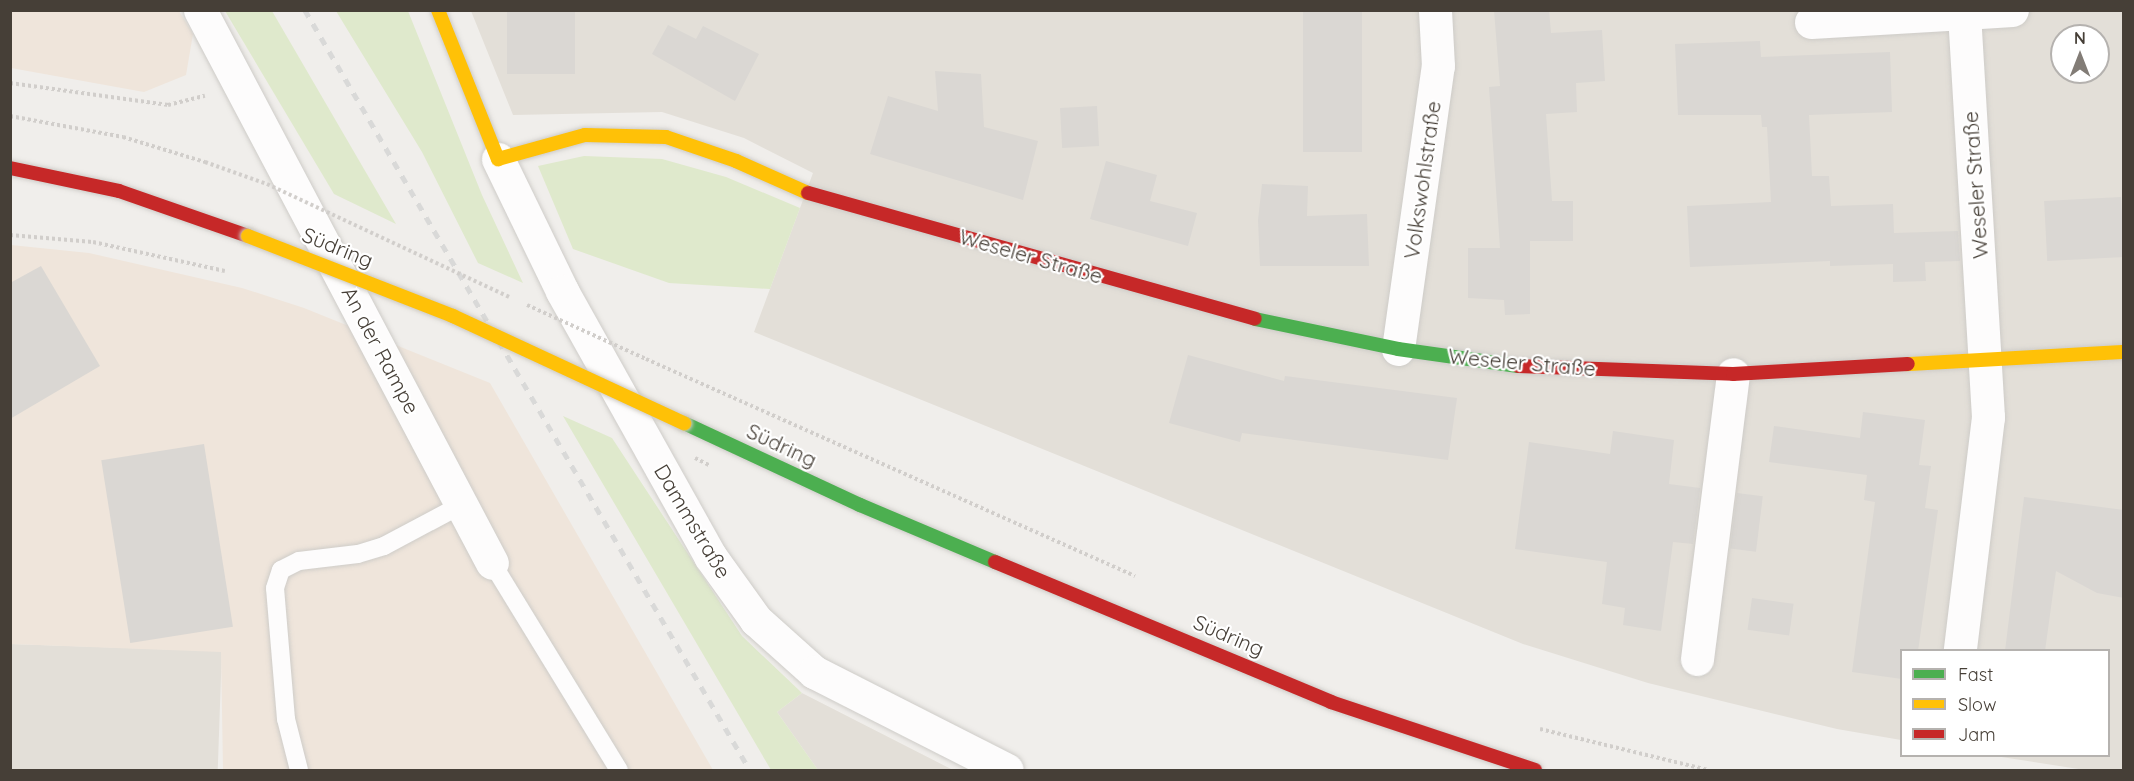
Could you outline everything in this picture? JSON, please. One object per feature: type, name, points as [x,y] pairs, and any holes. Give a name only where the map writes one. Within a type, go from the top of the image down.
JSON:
[{"type":"street","name":"An der Rampe","points":[[200,10],[239,80],[492,563]]},
{"type":"street","points":[[438,10],[498,159]]},
{"type":"street","name":"Volkswohlstraße","points":[[1398,349],[1438,66],[1435,10]]},
{"type":"street","points":[[1811,22],[2012,10]]},
{"type":"street","name":"Weseler Straße","points":[[1960,649],[1988,417],[1964,13]]},
{"type":"street","name":"Weseler Straße","points":[[498,159],[585,135],[666,137],[736,161],[806,192],[1234,314],[1398,349],[1497,365],[1733,374],[2124,352]]},
{"type":"street","name":"Dammstraße","points":[[498,159],[562,291],[710,556],[756,620],[814,672],[1007,771]]},
{"type":"street","name":"Südring","points":[[10,168],[119,190],[248,236],[453,316],[860,505],[1331,702],[1535,771]]},
{"type":"street","points":[[1697,660],[1733,374]]},
{"type":"lane","points":[[299,771],[286,719],[275,588],[280,570],[299,561],[358,554],[384,546],[462,505]]},
{"type":"lane","points":[[492,563],[619,771]]},
{"type":"path","points":[[10,83],[168,105],[197,100],[239,80]]},
{"type":"path","points":[[10,116],[123,137],[267,184],[646,359],[1146,580]]},
{"type":"path","points":[[10,235],[93,242],[228,272]]},
{"type":"path","points":[[1533,727],[1708,771]]},
{"type":"shaded area","points":[[11,10],[179,11],[193,34],[186,75],[144,92],[11,68]]},
{"type":"shaded area","points":[[471,11],[2123,11],[2123,770],[2085,770],[2001,757],[2110,757],[2110,649],[1900,649],[1900,740],[1837,729],[1648,683],[1523,644],[754,332],[813,173],[744,138],[662,112],[513,115]]},
{"type":"shaded area","points":[[11,245],[89,253],[242,288],[304,308],[490,383],[713,770],[223,770],[221,652],[11,644]]},
{"type":"shaded area","points":[[11,644],[222,651],[218,770],[10,770]]},
{"type":"shaded area","points":[[802,693],[953,770],[818,770],[777,712]]},
{"type":"green space","points":[[225,11],[272,11],[396,224],[334,194]]},
{"type":"green space","points":[[336,11],[408,11],[482,195],[523,283],[478,263],[422,152]]},
{"type":"green space","points":[[584,156],[662,159],[726,177],[800,208],[770,289],[669,283],[573,249],[538,166]]},
{"type":"green space","points":[[563,416],[612,438],[742,636],[802,693],[777,712],[818,770],[771,770]]},
{"type":"building","points":[[507,10],[575,10],[575,74],[507,74]]},
{"type":"building","points":[[1303,10],[1362,10],[1362,152],[1303,152]]},
{"type":"building","points":[[1494,10],[1549,10],[1551,33],[1602,30],[1605,81],[1576,83],[1577,112],[1546,114],[1552,201],[1573,201],[1573,241],[1530,241],[1530,314],[1505,315],[1504,300],[1468,298],[1468,248],[1500,248],[1489,87],[1500,86]]},
{"type":"building","points":[[668,25],[696,39],[703,26],[759,54],[735,101],[652,54]]},
{"type":"building","points":[[1760,41],[1761,57],[1890,52],[1892,112],[1809,115],[1812,176],[1829,176],[1831,206],[1893,204],[1894,233],[1958,231],[1960,261],[1925,262],[1926,281],[1893,282],[1893,264],[1830,266],[1830,261],[1690,267],[1687,206],[1771,202],[1767,127],[1762,127],[1761,115],[1678,115],[1675,44]]},
{"type":"building","points":[[935,71],[981,74],[984,127],[1038,141],[1023,200],[870,154],[888,96],[938,111]]},
{"type":"building","points":[[1097,106],[1099,146],[1062,148],[1060,108]]},
{"type":"building","points":[[1106,161],[1157,175],[1150,201],[1197,213],[1188,246],[1090,219]]},
{"type":"building","points":[[1262,184],[1308,186],[1307,216],[1367,214],[1369,266],[1260,266],[1258,220]]},
{"type":"building","points":[[2121,197],[2124,257],[2047,261],[2044,201]]},
{"type":"building","points":[[41,266],[100,366],[10,419],[10,283]]},
{"type":"building","points":[[1188,355],[1284,381],[1285,376],[1457,398],[1448,460],[1242,433],[1240,442],[1169,423]]},
{"type":"building","points":[[1863,412],[1925,420],[1919,465],[1931,466],[1925,508],[1938,510],[1918,649],[1900,649],[1900,679],[1852,672],[1875,502],[1864,500],[1867,475],[1769,462],[1774,426],[1860,438]]},
{"type":"building","points":[[1613,431],[1674,440],[1669,484],[1700,488],[1693,544],[1673,542],[1661,631],[1623,625],[1625,608],[1602,604],[1607,562],[1515,549],[1529,442],[1610,454]]},
{"type":"building","points":[[204,444],[233,627],[130,643],[101,460]]},
{"type":"building","points":[[1737,493],[1763,496],[1756,552],[1730,549]]},
{"type":"building","points":[[2024,497],[2124,510],[2124,598],[2097,593],[2056,571],[2045,649],[2005,649]]},
{"type":"building","points":[[1752,598],[1794,604],[1789,636],[1748,630]]},
{"type":"railway","points":[[305,10],[750,770]]},
{"type":"traffic: fast","points":[[1255,319],[1398,349],[1518,366]]},
{"type":"traffic: fast","points":[[684,423],[860,505],[995,562]]},
{"type":"traffic: slow","points":[[438,10],[498,159],[585,135],[666,137],[736,161],[808,193]]},
{"type":"traffic: slow","points":[[248,236],[453,316],[684,423]]},
{"type":"traffic: slow","points":[[1908,364],[2124,352]]},
{"type":"traffic: jam","points":[[10,168],[119,191],[248,236]]},
{"type":"traffic: jam","points":[[808,193],[1255,319]]},
{"type":"traffic: jam","points":[[1518,366],[1733,374],[1908,364]]},
{"type":"traffic: jam","points":[[995,562],[1331,702],[1535,770]]}]
